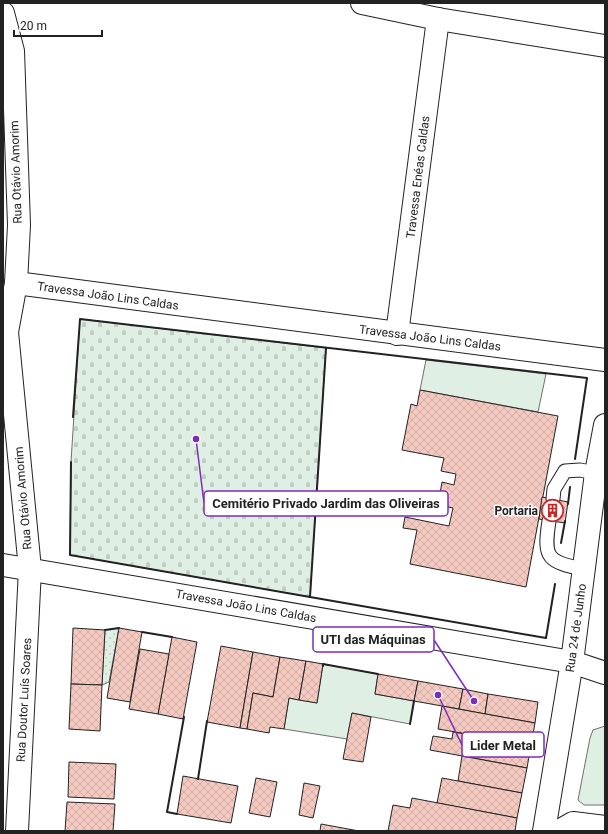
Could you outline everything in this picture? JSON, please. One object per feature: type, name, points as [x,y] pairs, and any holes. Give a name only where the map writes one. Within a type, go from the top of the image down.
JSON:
[{"type":"street","points":[[362,3],[438,18],[605,46]]},
{"type":"street","name":"Rua Otávio Amorim","points":[[3,12],[12,50],[19,225],[16,284],[5,325],[30,569]]},
{"type":"street","name":"Travessa Enéas Caldas","points":[[397,334],[438,18]]},
{"type":"street","name":"Travessa João Lins Caldas","points":[[16,284],[605,360]]},
{"type":"street","name":"Rua 24 de Junho","points":[[544,831],[572,662],[585,570],[596,473],[605,425]]},
{"type":"street","name":"Travessa João Lins Caldas","points":[[3,565],[572,662],[605,674]]},
{"type":"street","name":"Rua Doutor Luís Soares","points":[[17,831],[30,569]]},
{"type":"street","points":[[559,831],[573,823],[605,827]]},
{"type":"lane","points":[[553,499],[554,489],[565,471],[580,470],[596,473]]},
{"type":"lane","points":[[549,521],[545,544],[549,556],[558,564],[585,570]]},
{"type":"green space","points":[[80,319],[326,348],[310,597],[70,555],[71,462]]},
{"type":"green space","points":[[426,360],[546,374],[538,412],[420,390]]},
{"type":"green space","points":[[119,628],[109,682],[102,685],[105,630]]},
{"type":"green space","points":[[323,664],[378,674],[375,694],[414,701],[410,724],[352,713],[347,739],[284,729],[289,698],[317,703]]},
{"type":"green space","points":[[605,726],[605,805],[584,805],[578,800],[590,738],[593,730]]},
{"type":"building","points":[[420,390],[558,416],[526,587],[410,564],[417,530],[403,528],[405,517],[449,526],[453,508],[438,505],[442,482],[454,485],[456,474],[441,471],[444,458],[402,450],[411,404],[417,406]]},
{"type":"building","name":"Portaria","points":[[542,497],[568,502],[565,523],[539,519]]},
{"type":"building","points":[[73,628],[105,630],[102,685],[71,684]]},
{"type":"building","points":[[119,628],[142,632],[130,702],[107,698]]},
{"type":"building","points":[[172,637],[197,642],[183,719],[158,714]]},
{"type":"building","points":[[221,646],[253,652],[240,728],[207,722]]},
{"type":"building","points":[[140,649],[169,654],[158,714],[129,709]]},
{"type":"building","points":[[253,652],[280,657],[273,697],[253,693],[247,729],[240,728]]},
{"type":"building","points":[[280,657],[306,661],[299,700],[289,698],[284,729],[270,727],[269,733],[247,729],[253,693],[273,697]]},
{"type":"building","points":[[306,661],[323,664],[317,703],[299,700]]},
{"type":"building","points":[[378,674],[418,681],[414,701],[375,694]]},
{"type":"building","points":[[418,681],[463,689],[459,709],[414,701]]},
{"type":"building","points":[[71,684],[102,685],[100,731],[69,729]]},
{"type":"building","points":[[463,689],[488,694],[485,714],[459,709]]},
{"type":"building","points":[[488,694],[538,702],[535,723],[485,714]]},
{"type":"building","points":[[442,706],[535,723],[531,745],[438,729]]},
{"type":"building","points":[[352,713],[371,717],[363,762],[343,759]]},
{"type":"building","points":[[453,732],[531,745],[527,768],[430,750],[433,736],[452,739]]},
{"type":"building","points":[[462,756],[527,768],[522,793],[458,781]]},
{"type":"building","points":[[69,762],[116,764],[114,799],[68,797]]},
{"type":"building","points":[[183,776],[238,786],[231,823],[177,814]]},
{"type":"building","points":[[256,778],[277,782],[270,817],[249,813]]},
{"type":"building","points":[[442,778],[522,793],[517,818],[437,803]]},
{"type":"building","points":[[304,783],[320,786],[313,818],[299,815]]},
{"type":"building","points":[[412,798],[517,818],[515,831],[388,831],[393,805],[410,808]]},
{"type":"building","points":[[67,802],[115,804],[113,831],[65,831]]},
{"type":"building","points":[[321,824],[359,831],[320,831]]},
{"type":"wall","points":[[73,417],[80,319],[587,378],[575,459]]},
{"type":"wall","points":[[326,348],[310,597],[546,638],[555,584]]},
{"type":"wall","points":[[71,462],[70,555],[310,597]]},
{"type":"wall","points":[[568,504],[570,487]]},
{"type":"wall","points":[[561,543],[565,521]]},
{"type":"wall","points":[[105,630],[119,628]]},
{"type":"wall","points":[[142,632],[172,637]]},
{"type":"wall","points":[[323,666],[323,664],[378,674]]},
{"type":"wall","points":[[410,724],[414,701]]},
{"type":"wall","points":[[177,814],[167,812],[184,717]]},
{"type":"wall","points":[[198,779],[207,721]]},
{"type":"place","name":"Cemitério Privado Jardim das Oliveiras","points":[[196,439]]},
{"type":"place","name":"Portaria","points":[[553,511]]},
{"type":"place","name":"Lider Metal","points":[[438,695]]},
{"type":"place","name":"UTI das Máquinas","points":[[474,701]]}]
